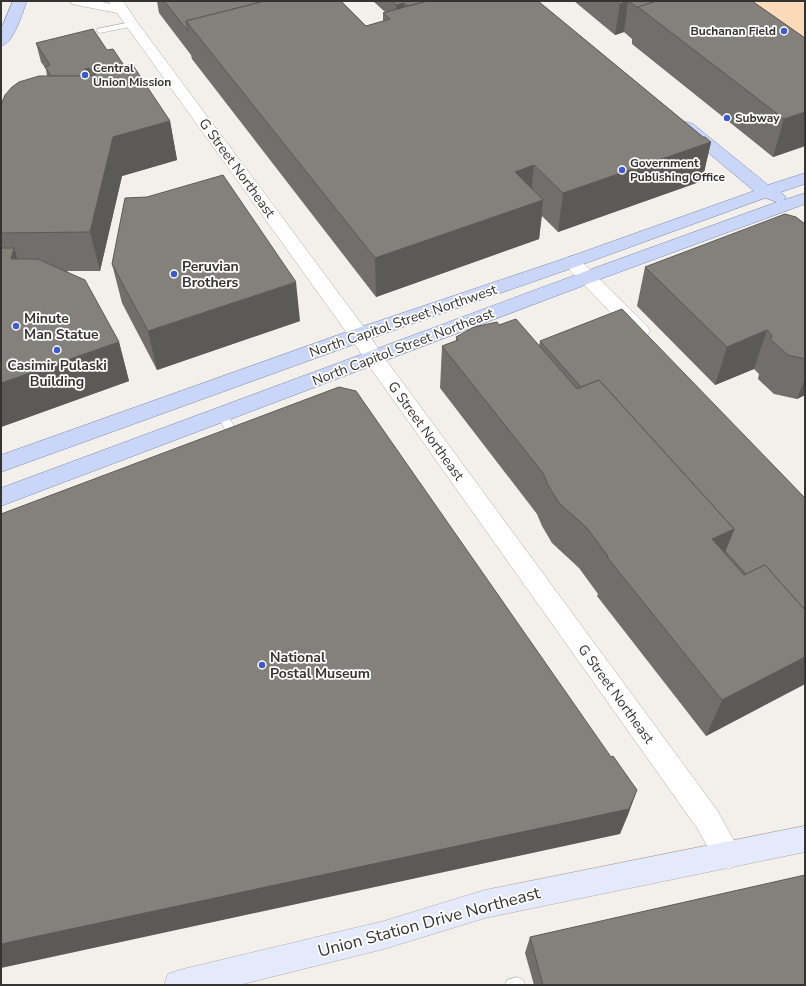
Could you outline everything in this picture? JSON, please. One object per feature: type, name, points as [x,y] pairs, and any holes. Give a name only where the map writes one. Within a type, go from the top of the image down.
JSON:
[{"type":"main road","points":[[1,42],[5,37],[20,1]]},
{"type":"main road","points":[[676,118],[766,192],[805,213]]},
{"type":"main road","name":"North Capitol Street Northwest","points":[[1,464],[359,335],[572,262],[805,178]]},
{"type":"main road","points":[[786,225],[790,204]]},
{"type":"main road","name":"North Capitol Street Northeast","points":[[1,497],[790,204]]},
{"type":"main road","points":[[207,390],[222,415]]},
{"type":"street","points":[[77,1],[119,5]]},
{"type":"street","name":"G Street Northeast","points":[[119,5],[131,24],[359,335],[374,358],[707,819],[728,855]]},
{"type":"street","points":[[572,262],[650,342]]},
{"type":"street","name":"Union Station Drive Northeast","points":[[179,985],[384,935],[485,904],[805,839]]},
{"type":"lane","points":[[100,31],[131,24]]},
{"type":"lane","points":[[222,415],[242,449]]},
{"type":"lane","points":[[512,985],[518,985]]},
{"type":"shaded area","name":"Buchanan Field","points":[[722,1],[805,1],[805,60]]},
{"type":"building","points":[[164,1],[265,1],[186,21],[188,31]]},
{"type":"building","name":"Government Publishing Office","points":[[265,1],[341,1],[366,26],[390,19],[383,13],[427,1],[538,1],[711,142],[563,193],[534,165],[515,172],[543,200],[375,258],[186,21]]},
{"type":"building","points":[[392,1],[427,1],[408,6],[404,3],[396,5]]},
{"type":"building","points":[[616,1],[628,1],[620,4]]},
{"type":"building","points":[[628,1],[657,1],[638,8]]},
{"type":"building","points":[[657,1],[752,1],[805,38],[805,112],[784,119],[638,7]]},
{"type":"building","points":[[93,29],[107,50],[113,49],[123,64],[93,73],[89,68],[83,70],[86,74],[80,76],[51,76],[45,67],[50,65],[36,43]]},
{"type":"building","points":[[132,64],[170,121],[113,137],[90,232],[1,233],[1,105],[5,95],[19,82],[39,76],[89,76]]},
{"type":"building","points":[[223,175],[296,282],[148,331],[112,264],[125,198],[147,197]]},
{"type":"building","points":[[785,214],[796,217],[805,224],[805,359],[788,355],[771,340],[772,335],[767,330],[727,347],[645,267]]},
{"type":"building","points":[[1,248],[14,248],[11,259],[38,259],[85,280],[119,342],[1,383]]},
{"type":"building","points":[[622,309],[805,498],[805,610],[765,565],[746,574],[725,551],[734,529],[599,380],[581,387],[540,341]]},
{"type":"building","points":[[516,319],[577,389],[599,380],[734,529],[712,539],[744,575],[765,565],[805,610],[805,657],[722,700],[607,557],[608,556],[587,528],[559,503],[548,485],[543,473],[442,346],[458,340],[456,337],[474,327],[497,322],[499,325]]},
{"type":"building","name":"National Postal Museum","points":[[339,387],[356,391],[611,757],[613,756],[637,790],[629,809],[1,944],[1,514]]},
{"type":"building","points":[[805,875],[805,985],[543,985],[530,937]]},
{"type":"place","name":"Buchanan Field","points":[[784,31]]},
{"type":"place","name":"Central Union Mission","points":[[85,75]]},
{"type":"place","name":"Subway","points":[[727,118]]},
{"type":"place","name":"Government Publishing Office","points":[[622,170]]},
{"type":"place","name":"Peruvian Brothers","points":[[174,274]]},
{"type":"place","name":"Minute Man Statue","points":[[16,326]]},
{"type":"place","name":"Casimir Pulaski Building","points":[[57,350]]},
{"type":"place","name":"National Postal Museum","points":[[262,665]]}]
